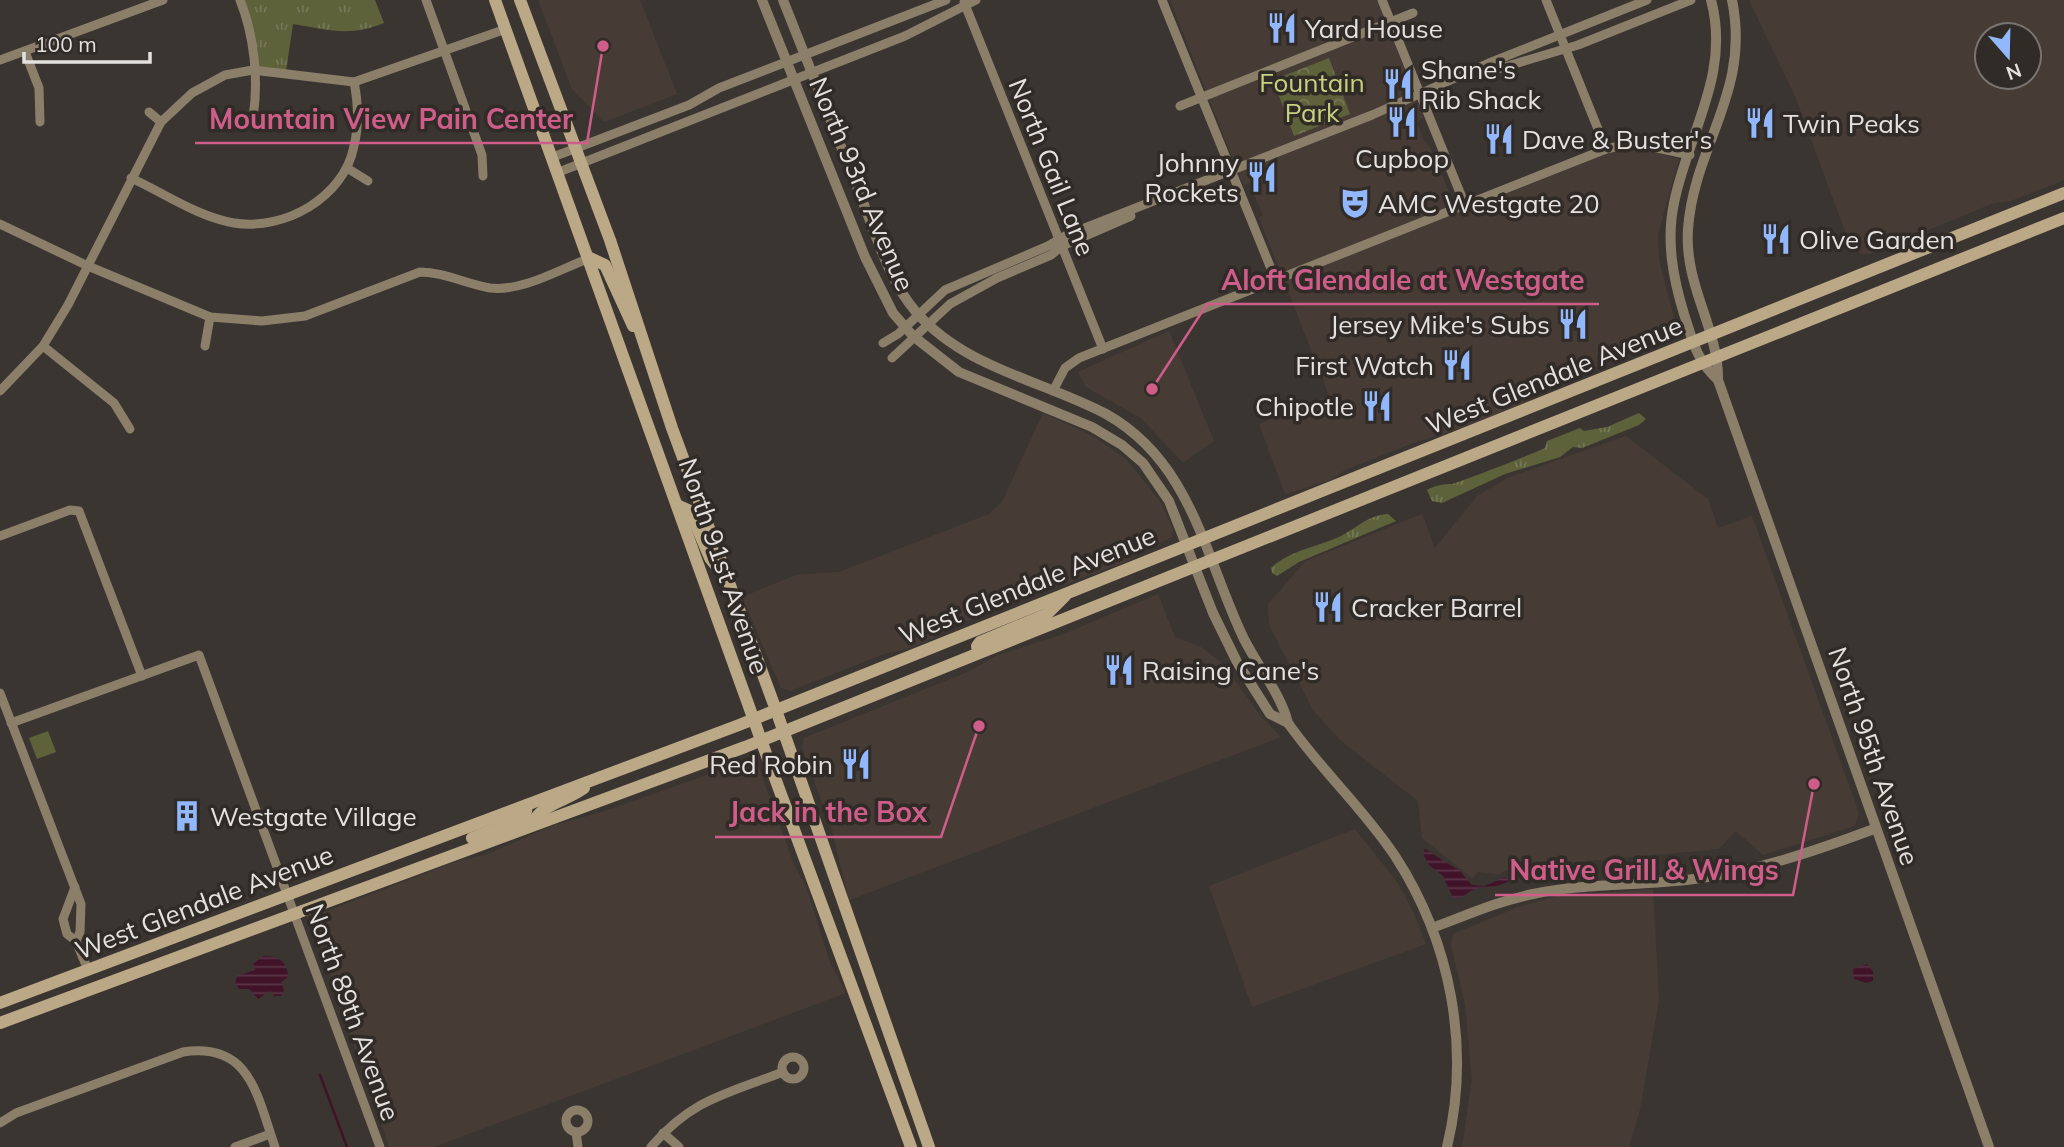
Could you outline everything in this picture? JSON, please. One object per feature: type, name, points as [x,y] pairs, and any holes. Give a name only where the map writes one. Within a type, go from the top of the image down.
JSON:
[{"type":"main road","name":"North 91st Avenue","points":[[495,0],[679,506],[753,719],[911,1147]]},
{"type":"main road","name":"North 91st Avenue","points":[[520,0],[582,164],[929,1147]]},
{"type":"main road","name":"West Glendale Avenue","points":[[0,1003],[753,719],[2064,193]]},
{"type":"main road","name":"West Glendale Avenue","points":[[0,1023],[783,732],[2064,218]]},
{"type":"main road","points":[[590,258],[605,265],[622,307],[643,340]]},
{"type":"main road","points":[[679,506],[690,511],[710,558],[727,580]]},
{"type":"main road","points":[[978,653],[976,646],[980,642],[1047,614],[1068,594]]},
{"type":"main road","points":[[532,825],[541,810],[571,799],[597,778]]},
{"type":"main road","points":[[457,853],[460,843],[525,817],[527,805]]},
{"type":"main road","points":[[845,967],[863,962]]},
{"type":"main road","points":[[88,970],[94,988]]},
{"type":"street","points":[[0,60],[163,0]]},
{"type":"street","points":[[240,0],[248,24],[254,70],[253,117]]},
{"type":"street","points":[[426,0],[482,155],[484,176]]},
{"type":"street","name":"North 93rd Avenue","points":[[762,0],[876,280],[893,313],[913,336],[959,372],[1092,426],[1122,445],[1143,463],[1160,487],[1188,546],[1217,623],[1241,670],[1270,714],[1288,723]]},
{"type":"street","name":"North 93rd Avenue","points":[[782,0],[891,270],[917,313],[964,352],[1109,416],[1154,451],[1185,495],[1245,640],[1284,709],[1288,723]]},
{"type":"street","points":[[553,157],[946,0]]},
{"type":"street","points":[[559,172],[905,36],[964,2],[976,0]]},
{"type":"street","points":[[1162,0],[1276,281]]},
{"type":"street","points":[[1382,0],[1465,205]]},
{"type":"street","points":[[1546,0],[1606,149]]},
{"type":"street","points":[[883,343],[898,334],[917,313],[952,286],[1647,0]]},
{"type":"street","points":[[1481,68],[1491,71],[1578,45],[1691,0]]},
{"type":"street","name":"North 95th Avenue","points":[[1711,0],[1716,35],[1715,70],[1673,205],[1671,245],[1677,291],[1693,344],[1702,365],[1718,380]]},
{"type":"street","name":"North 95th Avenue","points":[[1732,0],[1736,37],[1734,69],[1724,112],[1693,198],[1688,228],[1690,271],[1718,358],[1718,380],[1874,829],[1989,1147]]},
{"type":"street","name":"North Gail Lane","points":[[964,2],[1102,349]]},
{"type":"street","points":[[1180,106],[1413,13]]},
{"type":"street","points":[[0,391],[43,346],[88,266],[161,122],[192,93],[225,75],[254,70],[354,82],[506,29]]},
{"type":"street","points":[[25,52],[39,89],[40,122]]},
{"type":"street","points":[[131,178],[214,217],[235,223],[269,223],[304,210],[331,189],[346,168],[354,148],[357,125],[354,82]]},
{"type":"street","points":[[149,112],[161,122]]},
{"type":"street","points":[[1054,391],[1069,365],[1102,349],[1606,149],[1633,143],[1690,155]]},
{"type":"street","points":[[346,168],[368,181]]},
{"type":"street","points":[[1,226],[209,317],[262,321],[305,316],[420,272],[432,272],[486,287],[511,287],[590,258]]},
{"type":"street","points":[[892,358],[927,323],[962,296],[1051,255],[1060,242]]},
{"type":"street","points":[[205,346],[209,317]]},
{"type":"street","points":[[43,346],[114,403],[130,429]]},
{"type":"street","points":[[0,536],[70,510],[79,511],[142,676],[11,723]]},
{"type":"street","name":"North 89th Avenue","points":[[142,676],[199,655],[380,1147]]},
{"type":"street","points":[[0,693],[81,904],[80,932],[76,940]]},
{"type":"street","points":[[1288,723],[1394,855],[1419,897],[1432,928],[1451,995],[1457,1039],[1455,1106],[1447,1147]]},
{"type":"street","points":[[1432,928],[1512,899],[1541,892],[1693,879],[1741,871],[1813,852],[1874,829]]},
{"type":"street","points":[[75,887],[63,919],[66,934],[76,940],[88,970]]},
{"type":"street","points":[[63,919],[79,921]]},
{"type":"street","points":[[0,1124],[16,1113],[183,1052],[200,1050],[226,1055],[240,1065],[250,1079],[275,1147]]},
{"type":"street","points":[[651,1147],[696,1105],[783,1072]]},
{"type":"street","points":[[576,1132],[578,1147]]},
{"type":"street","points":[[663,1133],[679,1147]]},
{"type":"street","points":[[235,1147],[270,1134]]},
{"type":"shaded area","points":[[538,0],[640,0],[677,94],[604,122],[572,89]]},
{"type":"shaded area","points":[[1170,0],[1377,0],[1424,118],[1417,122],[1423,139],[1430,147],[1458,213],[1617,149],[1642,149],[1679,159],[1658,234],[1659,260],[1677,329],[1676,335],[1533,394],[1530,400],[1465,427],[1410,444],[1345,470],[1331,480],[1285,494],[1259,424],[1329,395],[1259,218],[1263,215],[1249,183],[1244,185],[1240,177]]},
{"type":"shaded area","points":[[1749,0],[2064,0],[2064,180],[2011,201],[1994,203],[1870,254],[1860,253],[1849,242],[1795,96]]},
{"type":"shaded area","points":[[1169,331],[1214,441],[1183,463],[1141,418],[1086,387],[1078,372]]},
{"type":"shaded area","points":[[1043,413],[1093,436],[1126,459],[1160,501],[1173,529],[1172,537],[1143,550],[1128,561],[950,627],[934,638],[907,649],[884,654],[790,691],[781,688],[742,597],[796,575],[839,572],[989,514],[1002,502]]},
{"type":"shaded area","points":[[1626,436],[1708,499],[1718,528],[1752,516],[1859,813],[1855,826],[1763,855],[1736,831],[1719,849],[1513,868],[1498,874],[1478,872],[1472,878],[1422,838],[1418,801],[1340,740],[1313,710],[1269,625],[1268,604],[1306,561],[1422,514],[1435,548],[1477,496],[1507,478]]},
{"type":"shaded area","points":[[1158,594],[1175,637],[1201,647],[1222,663],[1260,715],[1281,737],[849,900],[832,830],[802,748],[804,738],[970,671],[998,655],[1064,634]]},
{"type":"shaded area","points":[[750,760],[758,765],[795,867],[806,886],[830,963],[846,993],[434,1147],[389,1147],[314,928],[314,916],[458,861],[488,854],[554,825],[602,812]]},
{"type":"shaded area","points":[[1355,829],[1397,882],[1414,913],[1426,944],[1252,1007],[1209,886]]},
{"type":"shaded area","points":[[1425,849],[1460,871],[1472,885],[1484,886],[1505,877],[1509,881],[1475,889],[1453,898],[1443,876],[1429,865],[1423,854]]},
{"type":"shaded area","points":[[1653,889],[1659,1000],[1640,1109],[1629,1147],[1462,1147],[1472,1079],[1465,1004],[1451,945],[1453,934],[1516,908],[1557,896]]},
{"type":"shaded area","points":[[263,956],[278,958],[286,967],[288,977],[281,982],[284,990],[281,996],[274,996],[270,991],[258,999],[249,989],[239,989],[235,984],[237,976],[255,970],[253,964]]},
{"type":"shaded area","points":[[1867,964],[1873,971],[1873,981],[1866,983],[1854,979],[1853,969]]},
{"type":"green space","points":[[240,0],[375,0],[384,23],[350,31],[293,24],[286,71],[253,70]]},
{"type":"green space","name":"Fountain Park","points":[[1329,58],[1350,114],[1294,136],[1273,80]]},
{"type":"green space","points":[[1639,413],[1646,419],[1639,425],[1582,448],[1573,447],[1560,457],[1505,474],[1442,503],[1432,501],[1427,490],[1452,484],[1528,455],[1545,448],[1547,441],[1580,428],[1584,431],[1607,427]]},
{"type":"green space","points":[[1388,514],[1396,521],[1299,562],[1277,576],[1272,573],[1271,568],[1287,557],[1339,537],[1374,517]]},
{"type":"green space","points":[[48,731],[56,752],[37,759],[29,738]]},
{"type":"waterway","points":[[332,970],[336,969]]},
{"type":"waterway","points":[[320,1075],[347,1147]]},
{"type":"place","name":"Yard House","points":[[1282,28]]},
{"type":"place","name":"Mountain View Pain Center","points":[[603,46]]},
{"type":"place","name":"Shane's Rib Shack","points":[[1398,84]]},
{"type":"place","name":"Cupbop","points":[[1402,122]]},
{"type":"place","name":"Twin Peaks","points":[[1760,123]]},
{"type":"place","name":"Dave & Buster's","points":[[1499,139]]},
{"type":"place","name":"Johnny Rockets","points":[[1262,177]]},
{"type":"place","name":"AMC Westgate 20","points":[[1355,203]]},
{"type":"place","name":"Olive Garden","points":[[1776,239]]},
{"type":"place","name":"Jersey Mike's Subs","points":[[1573,324]]},
{"type":"place","name":"First Watch","points":[[1457,365]]},
{"type":"place","name":"Aloft Glendale at Westgate","points":[[1152,389]]},
{"type":"place","name":"Chipotle","points":[[1377,406]]},
{"type":"place","name":"Cracker Barrel","points":[[1328,607]]},
{"type":"place","name":"Raising Cane's","points":[[1119,670]]},
{"type":"place","name":"Jack in the Box","points":[[979,726]]},
{"type":"place","name":"Red Robin","points":[[856,764]]},
{"type":"place","name":"Native Grill & Wings","points":[[1814,784]]},
{"type":"place","name":"Westgate Village","points":[[187,816]]}]
